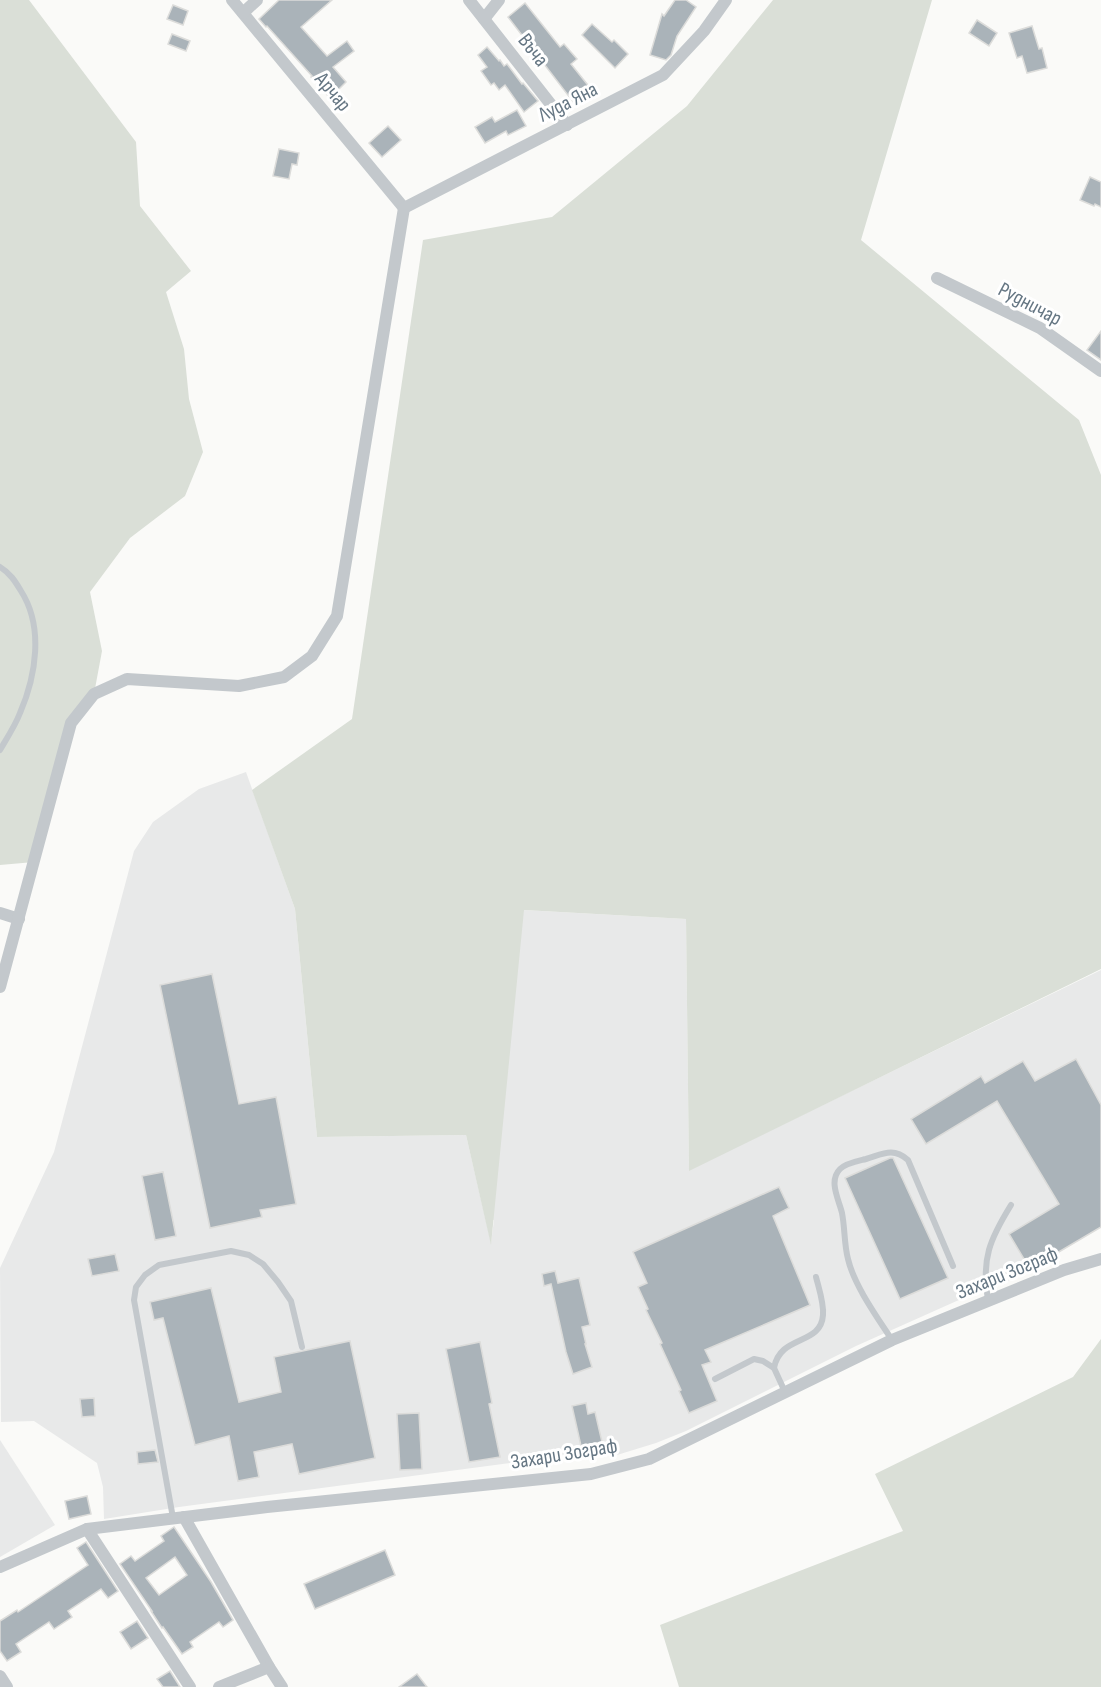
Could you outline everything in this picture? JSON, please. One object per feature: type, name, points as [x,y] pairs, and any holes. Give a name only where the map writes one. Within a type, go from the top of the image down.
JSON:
[{"type":"street","name":"Арчар","points":[[231,0],[404,208]]},
{"type":"street","points":[[243,13],[257,0]]},
{"type":"street","name":"Въча","points":[[469,0],[567,124]]},
{"type":"street","points":[[484,19],[499,0]]},
{"type":"street","name":"Луда Яна","points":[[404,208],[663,75],[704,31],[726,0]]},
{"type":"street","points":[[0,987],[71,723],[94,694],[128,679],[239,686],[284,677],[312,656],[337,616],[404,208]]},
{"type":"street","name":"Рудничар","points":[[937,278],[1040,328],[1101,370]]},
{"type":"street","points":[[0,913],[18,919]]},
{"type":"street","name":"Захари Зограф","points":[[0,1568],[87,1529],[591,1474],[649,1459],[892,1340],[1064,1270],[1101,1258]]},
{"type":"street","points":[[178,1518],[282,1687]]},
{"type":"street","points":[[87,1529],[190,1687]]},
{"type":"street","points":[[219,1687],[269,1667]]},
{"type":"street","points":[[0,1677],[7,1687]]},
{"type":"lane","points":[[0,567],[9,572],[27,601],[34,629],[35,666],[20,714],[0,750]]},
{"type":"lane","points":[[892,1340],[863,1294],[848,1260],[842,1213],[835,1190],[835,1179],[840,1169],[891,1152],[901,1154],[908,1160],[952,1266]]},
{"type":"lane","points":[[988,1301],[985,1282],[986,1256],[994,1231],[1011,1205]]},
{"type":"lane","points":[[178,1518],[134,1300],[136,1287],[145,1275],[159,1265],[231,1251],[249,1255],[263,1264],[291,1301],[302,1347]]},
{"type":"lane","points":[[774,1368],[775,1361],[784,1348],[811,1335],[822,1322],[824,1312],[816,1277]]},
{"type":"lane","points":[[715,1379],[754,1359],[763,1360],[774,1368],[785,1392]]},
{"type":"shaded area","points":[[0,0],[29,0],[136,142],[140,206],[191,271],[166,292],[184,349],[189,399],[203,452],[185,496],[130,538],[90,592],[102,651],[94,694],[71,723],[34,862],[0,865]]},
{"type":"shaded area","points":[[773,0],[932,0],[861,240],[1079,420],[1101,475],[1101,969],[689,1171],[686,919],[524,910],[491,1245],[466,1135],[317,1137],[295,909],[252,790],[352,719],[423,240],[552,217],[687,106]]},
{"type":"shaded area","points":[[246,772],[295,909],[317,1137],[466,1135],[491,1243],[494,1220],[491,1219],[523,910],[686,919],[689,1170],[1101,970],[1101,1228],[1016,1278],[979,1291],[856,1346],[686,1431],[617,1455],[510,1463],[104,1519],[103,1487],[97,1463],[34,1421],[1,1422],[0,1268],[54,1152],[134,851],[153,822],[199,789]]},
{"type":"shaded area","points":[[1101,1339],[1101,1687],[679,1687],[660,1625],[903,1531],[875,1474],[1073,1377]]},
{"type":"shaded area","points":[[0,1440],[55,1525],[0,1557]]},
{"type":"building","points":[[279,0],[332,0],[301,27],[327,56],[347,41],[354,51],[333,67],[346,82],[330,98],[259,19]]},
{"type":"building","points":[[675,0],[686,0],[696,7],[677,36],[671,55],[666,60],[650,55],[662,14],[664,16]]},
{"type":"building","points":[[525,3],[560,47],[564,44],[577,59],[571,64],[591,89],[574,103],[508,17]]},
{"type":"building","points":[[173,5],[188,11],[183,25],[167,19]]},
{"type":"building","points":[[977,20],[997,33],[989,46],[969,33]]},
{"type":"building","points":[[592,24],[628,54],[615,68],[582,35]]},
{"type":"building","points":[[1032,26],[1039,49],[1042,48],[1047,68],[1027,73],[1022,56],[1017,58],[1009,33]]},
{"type":"building","points":[[172,34],[190,41],[186,51],[168,44]]},
{"type":"building","points":[[487,47],[504,66],[507,64],[538,101],[524,112],[505,85],[499,90],[494,83],[491,85],[481,71],[487,67],[478,55]]},
{"type":"building","points":[[517,110],[526,126],[508,135],[506,131],[485,143],[475,127],[492,117],[495,122]]},
{"type":"building","points":[[388,126],[401,140],[382,157],[369,143]]},
{"type":"building","points":[[279,149],[299,153],[297,165],[292,164],[289,179],[273,176]]},
{"type":"building","points":[[1090,177],[1101,182],[1101,207],[1080,200]]},
{"type":"building","points":[[1101,331],[1101,360],[1087,350]]},
{"type":"building","points":[[212,974],[239,1104],[276,1097],[296,1204],[260,1210],[262,1217],[210,1228],[160,985]]},
{"type":"building","points":[[1076,1059],[1101,1105],[1101,1227],[1030,1269],[1009,1234],[1059,1204],[997,1101],[926,1144],[911,1119],[981,1076],[985,1083],[1023,1061],[1035,1081]]},
{"type":"building","points":[[893,1158],[948,1278],[900,1299],[845,1178]]},
{"type":"building","points":[[163,1172],[176,1236],[155,1240],[142,1176]]},
{"type":"building","points":[[779,1187],[789,1208],[773,1216],[810,1305],[705,1350],[711,1362],[702,1365],[717,1401],[689,1413],[638,1287],[647,1283],[633,1252]]},
{"type":"building","points":[[115,1254],[119,1271],[92,1276],[88,1259]]},
{"type":"building","points":[[555,1271],[558,1283],[579,1278],[590,1325],[582,1327],[592,1367],[573,1374],[551,1284],[544,1286],[542,1274]]},
{"type":"building","points":[[211,1288],[239,1402],[281,1392],[274,1357],[350,1341],[375,1458],[299,1474],[292,1444],[254,1452],[259,1477],[238,1481],[229,1436],[195,1445],[163,1318],[154,1320],[150,1302]]},
{"type":"building","points":[[480,1342],[500,1457],[469,1462],[446,1349]]},
{"type":"building","points":[[94,1398],[95,1416],[82,1417],[80,1399]]},
{"type":"building","points":[[586,1403],[588,1414],[595,1412],[602,1442],[581,1446],[572,1406]]},
{"type":"building","points":[[419,1413],[422,1469],[400,1470],[397,1414]]},
{"type":"building","points":[[155,1450],[158,1462],[138,1464],[137,1452]]},
{"type":"building","points":[[87,1496],[91,1514],[69,1519],[65,1501]]},
{"type":"building","points":[[174,1527],[233,1620],[223,1627],[219,1622],[190,1642],[193,1647],[182,1654],[120,1564],[131,1556],[135,1561],[164,1541],[161,1536]],"holes":[[[175,1557],[187,1575],[159,1595],[146,1578]]]},
{"type":"building","points":[[86,1542],[118,1591],[108,1598],[101,1589],[68,1611],[72,1617],[54,1629],[49,1622],[16,1644],[21,1652],[7,1661],[0,1651],[0,1621],[17,1610],[18,1612],[88,1565],[77,1548]]},
{"type":"building","points":[[385,1550],[395,1575],[315,1609],[304,1584]]},
{"type":"building","points":[[137,1621],[148,1638],[131,1649],[120,1632]]},
{"type":"building","points":[[170,1671],[180,1687],[163,1687],[157,1679]]},
{"type":"building","points":[[417,1674],[427,1687],[399,1687]]}]
